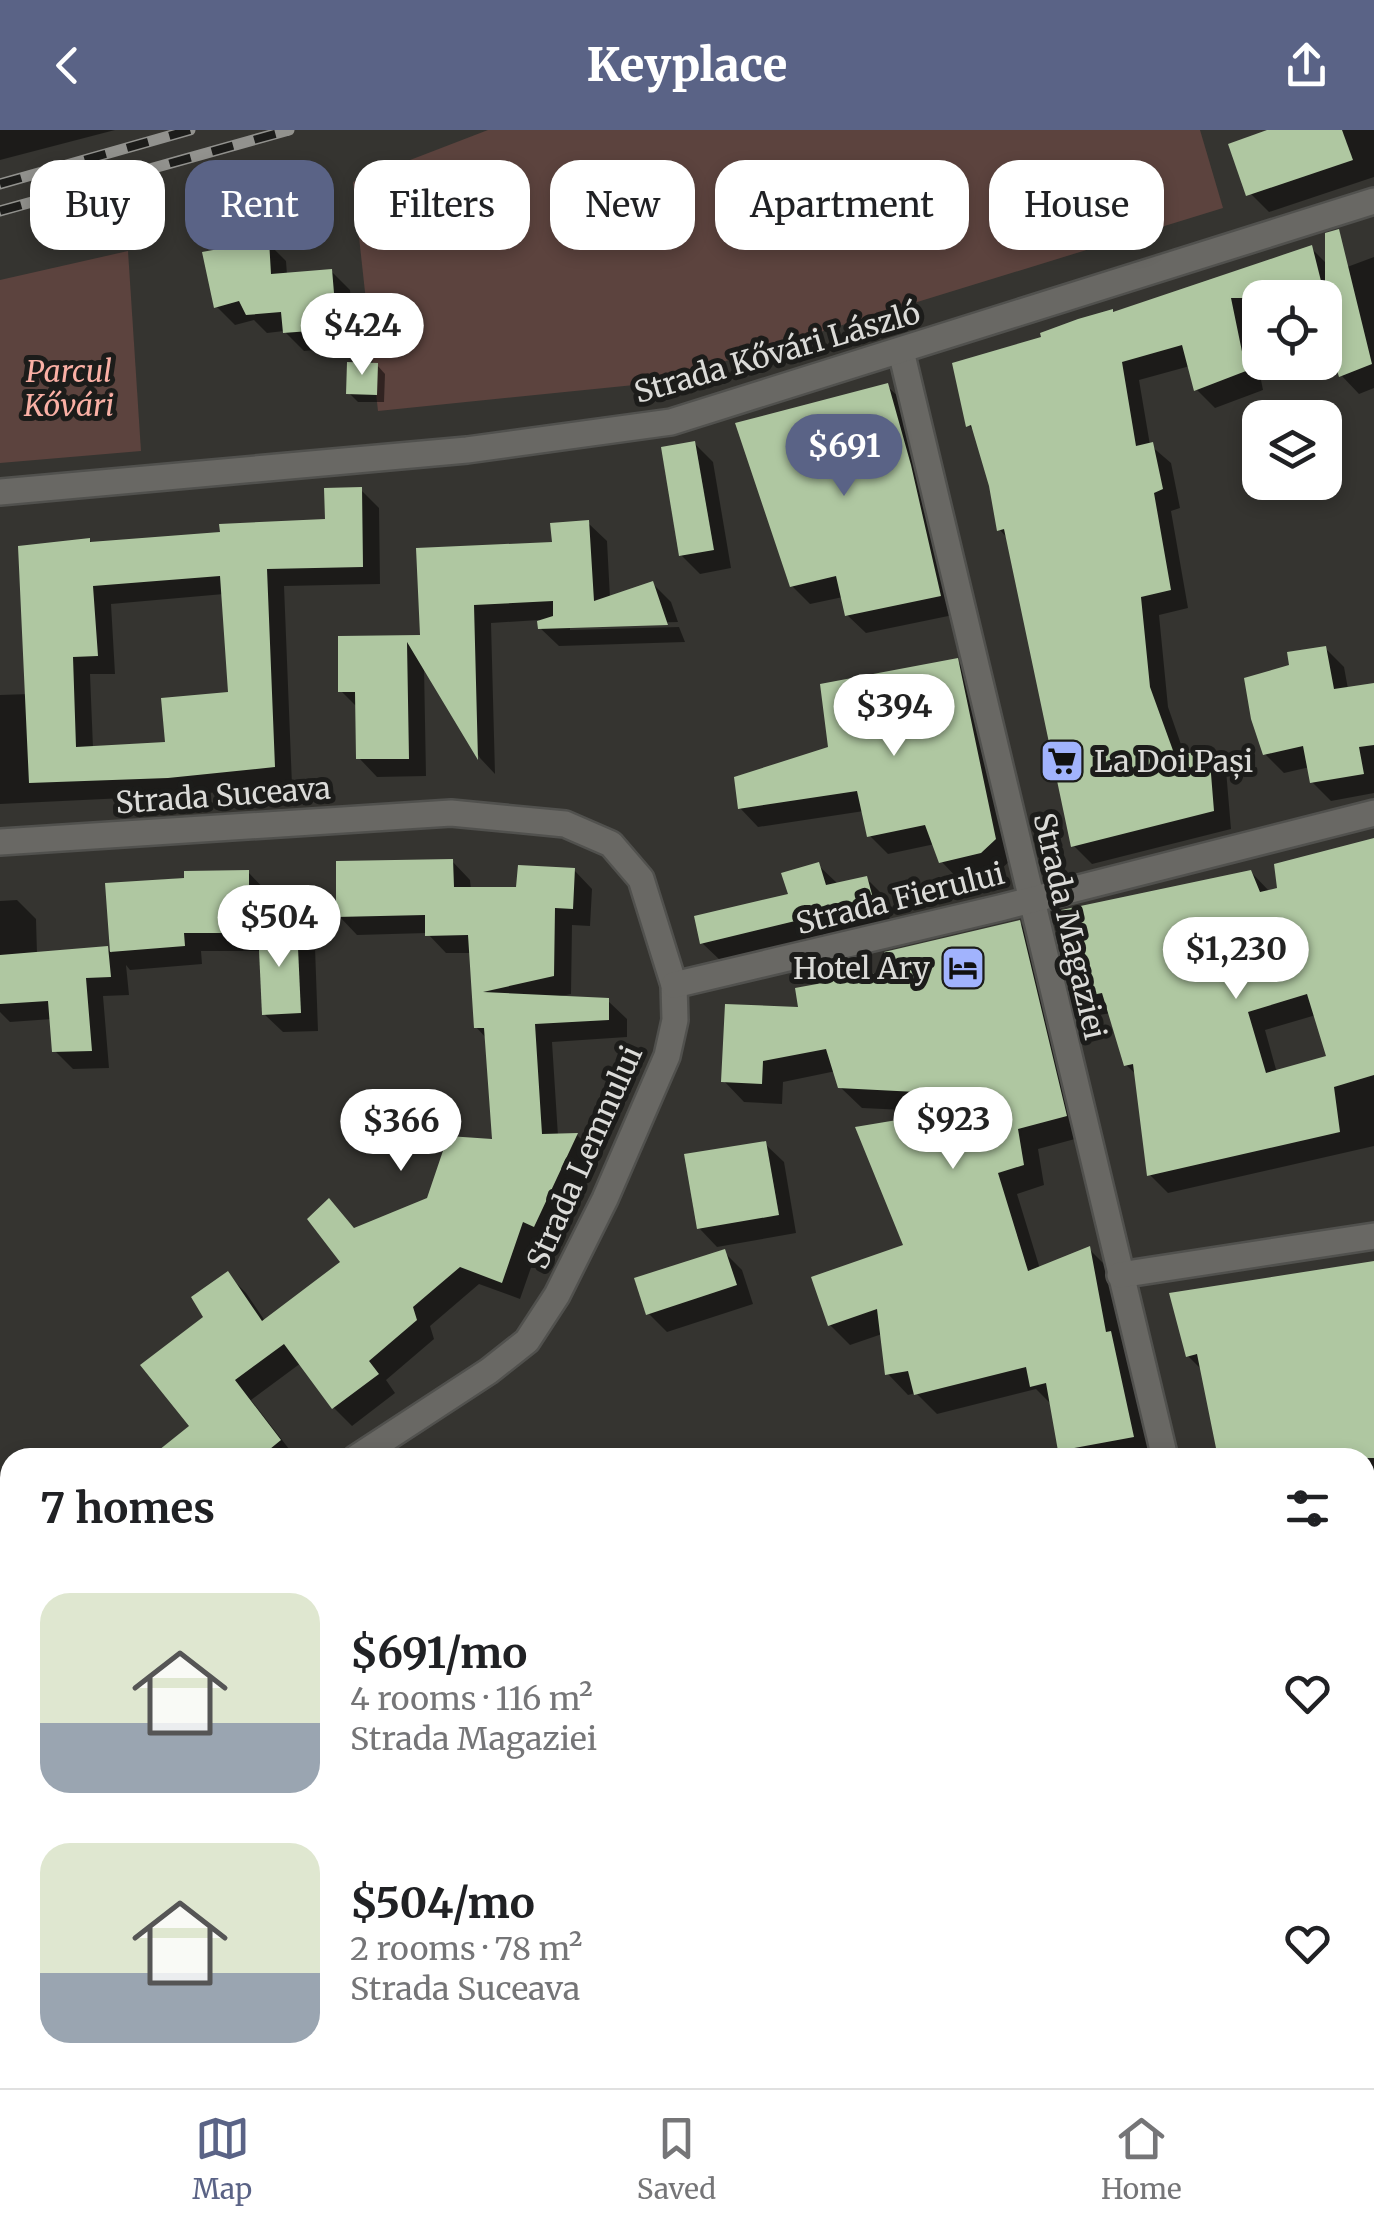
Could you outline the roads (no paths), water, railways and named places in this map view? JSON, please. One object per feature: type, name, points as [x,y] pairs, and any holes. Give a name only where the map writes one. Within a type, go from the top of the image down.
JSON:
[{"type":"street","name":"Strada Kővári László","points":[[0,492],[467,450],[671,422],[1374,201]]},
{"type":"street","name":"Strada Magaziei","points":[[901,351],[1163,1448]]},
{"type":"street","name":"Strada Suceava","points":[[0,842],[451,813]]},
{"type":"street","name":"Strada Lemnului","points":[[371,1448],[489,1371],[527,1341],[557,1295],[605,1199],[666,1056],[675,1020],[674,985],[640,879],[611,844],[565,824],[451,813]]},
{"type":"street","name":"Strada Fierului","points":[[674,985],[1374,813]]},
{"type":"street","points":[[1120,1275],[1374,1236]]},
{"type":"railway","points":[[0,184],[190,130]]},
{"type":"railway","points":[[0,211],[289,130]]},
{"type":"place","name":"La Doi Pași","points":[[1062,761]]},
{"type":"place","name":"Hotel Ary","points":[[963,968]]},
{"type":"park label","name":"Parcul Kővári","points":[[69,388]]}]
